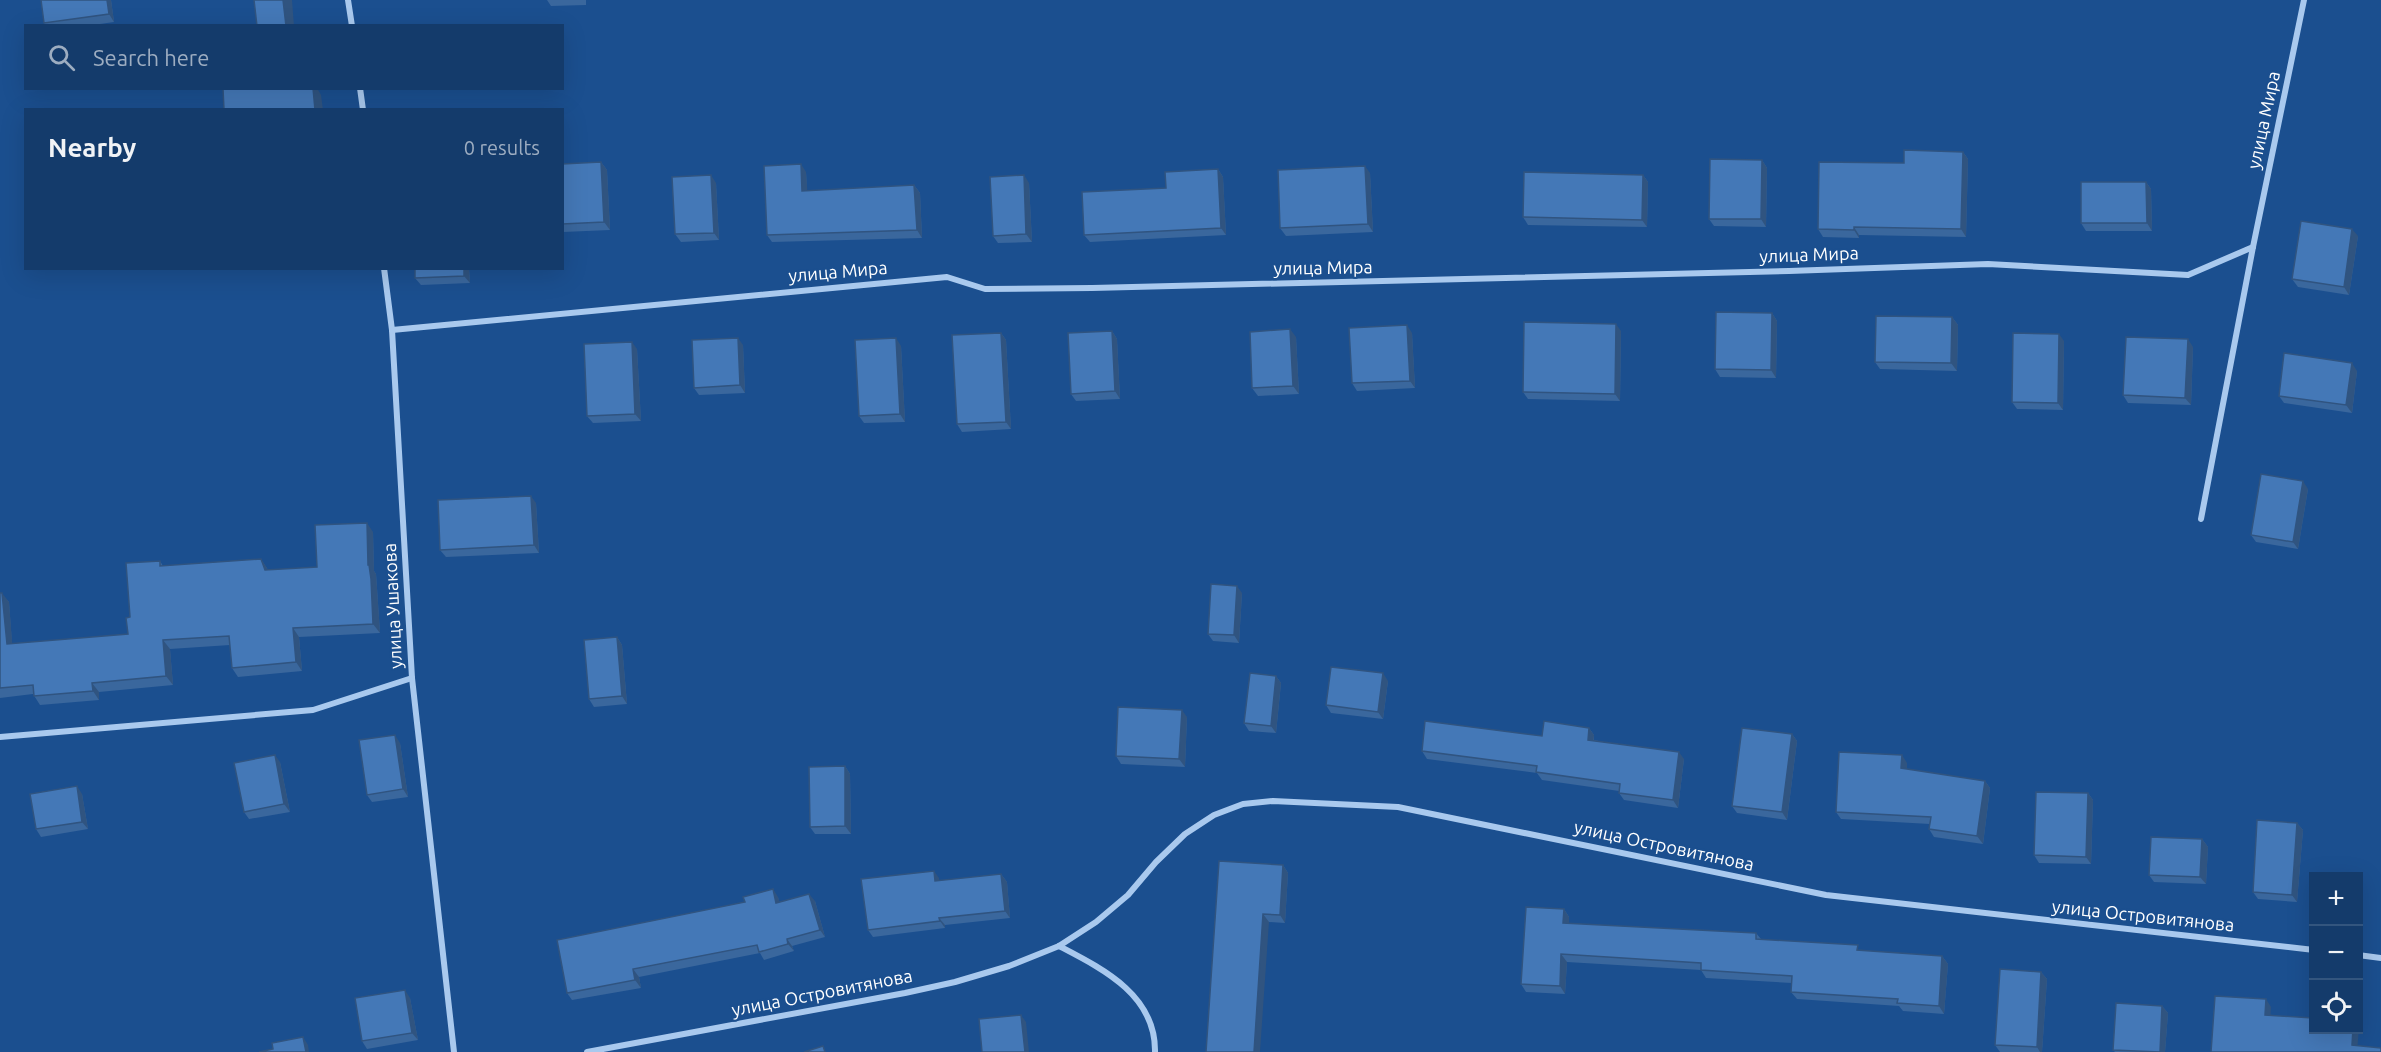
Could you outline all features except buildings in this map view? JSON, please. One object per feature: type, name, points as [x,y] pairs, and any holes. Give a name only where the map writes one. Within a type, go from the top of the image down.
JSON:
[{"type":"street","points":[[348,0],[352,24]]},
{"type":"street","name":"улица Мира","points":[[2201,519],[2253,247],[2304,0]]},
{"type":"street","points":[[360,90],[363,108]]},
{"type":"street","name":"улица Мира","points":[[392,330],[947,277],[986,289],[1718,273],[1988,264],[2188,275],[2253,247]]},
{"type":"street","name":"улица Ушакова","points":[[0,737],[313,710],[412,678],[392,330],[384,270]]},
{"type":"street","points":[[412,678],[454,1052]]},
{"type":"street","name":"улица Островитянова","points":[[587,1052],[955,982],[1009,966],[1059,946],[1096,922],[1128,896],[1156,862],[1185,834],[1214,815],[1243,804],[1274,801],[1398,807],[1826,895],[2309,950]]},
{"type":"street","points":[[1059,946],[1106,971],[1141,1002],[1155,1037],[1155,1052]]},
{"type":"street","points":[[2363,956],[2381,958]]}]
